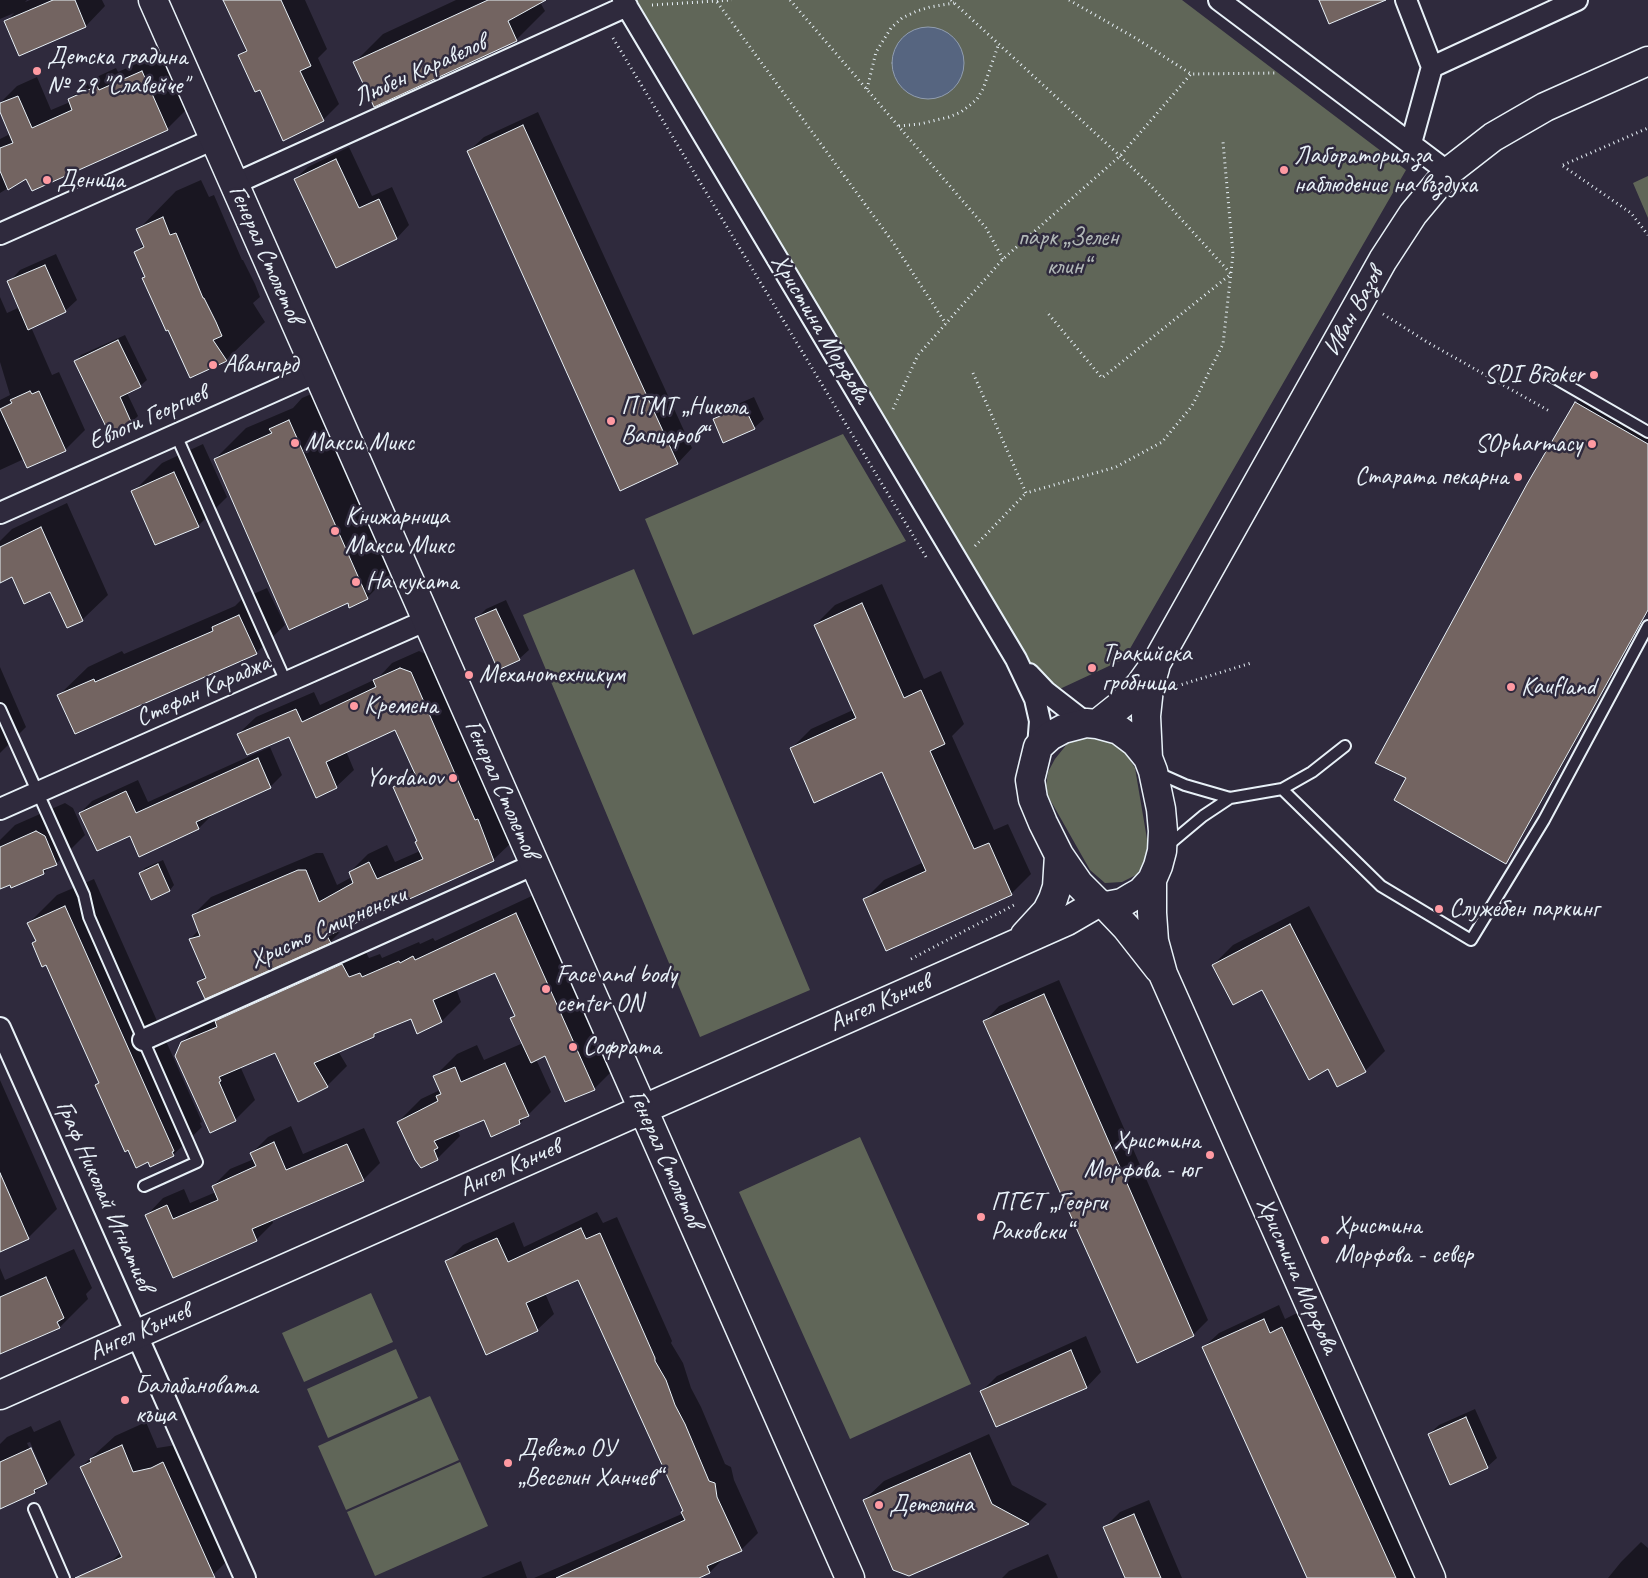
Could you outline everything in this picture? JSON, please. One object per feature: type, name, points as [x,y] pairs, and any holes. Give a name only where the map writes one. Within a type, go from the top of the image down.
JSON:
[{"type":"street","name":"Генерал Столетов","points":[[152,0],[850,1578]]},
{"type":"street","points":[[1219,0],[1448,172]]},
{"type":"street","points":[[1406,0],[1432,67],[1411,143]]},
{"type":"street","points":[[1432,67],[1577,0]]},
{"type":"street","name":"Любен Каравелов","points":[[234,184],[601,18],[625,3]]},
{"type":"street","name":"Христина Морфова","points":[[625,3],[1016,659],[1035,699],[1040,721],[1038,747]]},
{"type":"street","name":"Иван Вазов","points":[[1092,723],[1122,704],[1140,685],[1158,660],[1383,260],[1413,214],[1448,172],[1493,137],[1545,106],[1648,61]]},
{"type":"street","points":[[0,234],[214,139]]},
{"type":"street","name":"Евлоги Георгиев","points":[[0,513],[317,372]]},
{"type":"street","name":"Стефан Караджа","points":[[0,809],[427,620]]},
{"type":"street","name":"Христина Морфова","points":[[1016,659],[1046,692],[1092,723]]},
{"type":"street","name":"Иван Вазов","points":[[1150,764],[1146,716],[1148,695],[1158,660]]},
{"type":"street","points":[[1092,723],[1119,730],[1135,742],[1150,764],[1161,809],[1162,851],[1158,866],[1152,880],[1141,892],[1122,903],[1102,904],[1080,884],[1060,855],[1043,824],[1033,799],[1030,780],[1038,747],[1050,736],[1063,729],[1092,723]]},
{"type":"street","name":"Ангел Кънчев","points":[[1020,941],[1047,911],[1053,900],[1057,887],[1060,855]]},
{"type":"street","name":"Христо Смирненски","points":[[143,1040],[535,864]]},
{"type":"street","name":"Христина Морфова","points":[[1152,880],[1154,941],[1163,974],[1431,1578]]},
{"type":"street","name":"Христина Морфова","points":[[1102,904],[1126,927],[1163,974]]},
{"type":"street","name":"Ангел Кънчев","points":[[0,1395],[1102,904]]},
{"type":"street","name":"Граф Николай Игнатиев","points":[[0,1028],[246,1578]]},
{"type":"lane","points":[[1546,373],[1648,432]]},
{"type":"lane","points":[[176,435],[286,682]]},
{"type":"lane","points":[[1282,789],[1381,886],[1472,940],[1544,820],[1648,626]]},
{"type":"lane","points":[[0,709],[84,895],[89,917],[197,1162],[144,1186]]},
{"type":"lane","points":[[1162,851],[1203,816],[1230,798],[1282,789],[1312,772],[1345,746]]},
{"type":"lane","points":[[1150,764],[1185,785],[1230,798]]},
{"type":"lane","points":[[34,1509],[64,1578]]},
{"type":"path","points":[[625,3],[717,2],[732,0]]},
{"type":"path","points":[[790,0],[986,228],[1003,259]]},
{"type":"path","points":[[1070,0],[1137,39],[1190,74],[1315,72]]},
{"type":"path","points":[[866,89],[876,52],[891,28],[902,18],[917,11],[953,1],[1152,187],[1231,274]]},
{"type":"path","points":[[717,2],[892,241],[946,324]]},
{"type":"path","points":[[601,18],[929,563]]},
{"type":"path","points":[[898,126],[920,124],[950,117],[970,105],[977,99],[983,89],[999,43]]},
{"type":"path","points":[[884,437],[898,397],[914,362],[946,324],[1003,259],[1120,156],[1190,74]]},
{"type":"path","points":[[1648,128],[1563,166],[1630,213],[1648,235]]},
{"type":"path","points":[[958,562],[1026,493],[1116,467],[1162,442],[1192,406],[1223,344],[1233,254],[1223,142]]},
{"type":"path","points":[[1046,311],[1102,378],[1231,274]]},
{"type":"path","points":[[1382,314],[1427,342],[1551,412]]},
{"type":"path","points":[[973,373],[1026,493]]},
{"type":"path","points":[[1148,695],[1251,663]]},
{"type":"green space","name":"парк „Зелен клин“","points":[[618,0],[1182,0],[1406,170],[1124,659],[1049,694],[1008,640]]},
{"type":"green space","points":[[1648,176],[1648,218],[1633,183]]},
{"type":"green space","points":[[843,434],[906,541],[693,635],[645,519]]},
{"type":"green space","points":[[634,569],[810,990],[700,1037],[523,615]]},
{"type":"green space","points":[[1084,737],[1104,739],[1121,745],[1135,768],[1148,845],[1146,862],[1136,875],[1122,882],[1105,883],[1090,870],[1048,796],[1046,786],[1048,772],[1055,759],[1067,744]]},
{"type":"green space","points":[[860,1137],[971,1384],[850,1439],[739,1192]]},
{"type":"green space","points":[[371,1293],[393,1342],[304,1382],[282,1333]]},
{"type":"green space","points":[[396,1349],[418,1398],[328,1438],[307,1389]]},
{"type":"green space","points":[[430,1396],[459,1460],[346,1510],[318,1446]]},
{"type":"green space","points":[[460,1462],[488,1526],[375,1576],[347,1512]]},
{"type":"water","points":[[928,27],[948,33],[958,43],[964,63],[958,83],[948,93],[928,99],[908,93],[898,83],[892,63],[898,43],[908,33]]},
{"type":"building","points":[[53,0],[75,0],[86,27],[19,56],[4,21]]},
{"type":"building","points":[[223,0],[281,0],[311,66],[300,71],[324,121],[283,141],[260,90],[255,92],[238,55],[247,51]]},
{"type":"building","points":[[488,0],[546,0],[508,21],[517,41],[374,107],[353,62]]},
{"type":"building","points":[[1319,0],[1386,0],[1329,24]]},
{"type":"building","points":[[142,71],[168,130],[32,191],[26,179],[8,190],[0,171],[0,148],[13,143],[0,112],[0,103],[18,96],[32,128],[72,110],[68,99],[97,86],[99,90]]},
{"type":"building","points":[[523,125],[678,464],[620,491],[467,151]]},
{"type":"building","points":[[336,159],[359,208],[379,199],[397,239],[336,268],[294,179]]},
{"type":"building","points":[[163,217],[170,235],[176,233],[203,298],[216,322],[222,336],[213,340],[227,361],[190,378],[142,278],[145,277],[134,252],[144,247],[136,229]]},
{"type":"building","points":[[45,265],[66,312],[28,330],[7,281]]},
{"type":"building","points":[[118,340],[141,387],[120,397],[132,424],[110,435],[74,361]]},
{"type":"building","points":[[30,391],[32,394],[39,391],[66,451],[27,468],[0,409],[12,403],[10,400]]},
{"type":"building","name":"Kaufland","points":[[1575,402],[1648,444],[1648,610],[1506,864],[1394,800],[1406,778],[1375,763],[1527,484]]},
{"type":"building","points":[[744,406],[755,429],[723,443],[713,419]]},
{"type":"building","points":[[289,420],[368,599],[349,608],[348,603],[289,630],[214,459],[272,433],[269,429]]},
{"type":"building","points":[[174,472],[199,527],[155,545],[131,491]]},
{"type":"building","points":[[41,527],[83,621],[67,628],[50,592],[24,604],[12,577],[0,583],[0,547]]},
{"type":"building","points":[[862,603],[904,698],[921,690],[945,744],[930,751],[974,849],[989,843],[1012,895],[886,951],[863,899],[926,871],[882,772],[814,803],[790,748],[856,718],[814,625]]},
{"type":"building","points":[[496,609],[520,660],[498,670],[475,618]]},
{"type":"building","points":[[239,615],[257,654],[75,734],[57,695],[94,679],[95,682],[213,631],[212,627]]},
{"type":"building","points":[[400,668],[411,672],[475,820],[478,819],[494,861],[327,936],[331,943],[205,999],[197,982],[206,978],[189,939],[200,936],[192,915],[298,870],[306,870],[319,902],[353,883],[349,872],[369,862],[377,879],[423,859],[393,787],[416,776],[395,730],[326,762],[337,788],[316,798],[289,737],[247,755],[237,734],[296,709],[302,722],[376,687],[373,680]]},
{"type":"building","points":[[258,758],[271,788],[196,822],[199,829],[139,857],[130,836],[97,851],[79,813],[126,791],[136,813]]},
{"type":"building","points":[[36,831],[45,836],[57,865],[43,870],[44,874],[11,888],[10,885],[0,889],[0,847]]},
{"type":"building","points":[[158,864],[170,891],[151,900],[139,873]]},
{"type":"building","points":[[65,906],[174,1151],[172,1152],[174,1156],[150,1167],[148,1162],[136,1168],[128,1150],[125,1152],[95,1085],[99,1083],[46,965],[42,967],[32,943],[36,941],[27,923]]},
{"type":"building","points":[[516,913],[595,1090],[565,1102],[545,1056],[531,1063],[510,1018],[515,1016],[495,973],[433,1000],[442,1022],[417,1034],[411,1019],[374,1034],[374,1037],[314,1063],[328,1087],[298,1102],[275,1053],[219,1077],[221,1081],[219,1082],[236,1121],[210,1133],[175,1056],[181,1042],[217,1027],[215,1021],[342,964],[349,977],[360,973],[362,977],[399,961],[400,963],[413,956],[415,960]]},
{"type":"building","points":[[1290,924],[1366,1072],[1337,1087],[1328,1069],[1309,1080],[1262,990],[1233,1005],[1212,965]]},
{"type":"building","points":[[1044,994],[1194,1336],[1137,1363],[983,1021]]},
{"type":"building","points":[[505,1063],[529,1116],[519,1120],[520,1124],[491,1137],[484,1120],[434,1141],[438,1148],[434,1150],[438,1160],[421,1168],[415,1160],[397,1122],[438,1101],[436,1096],[441,1094],[433,1076],[455,1067],[461,1082]]},
{"type":"building","points":[[274,1142],[286,1170],[347,1144],[364,1181],[252,1229],[257,1241],[173,1278],[145,1215],[167,1205],[173,1219],[218,1200],[212,1186],[256,1166],[250,1153]]},
{"type":"building","points":[[0,1173],[29,1239],[0,1252]]},
{"type":"building","points":[[581,1228],[586,1239],[600,1233],[709,1481],[715,1483],[717,1497],[742,1551],[707,1566],[710,1573],[699,1578],[556,1578],[685,1520],[681,1512],[683,1511],[578,1280],[526,1303],[538,1331],[486,1355],[445,1261],[497,1238],[508,1262]]},
{"type":"building","points":[[46,1277],[64,1318],[57,1322],[60,1328],[0,1354],[0,1297]]},
{"type":"building","points":[[1264,1319],[1270,1333],[1282,1327],[1396,1578],[1307,1578],[1202,1347]]},
{"type":"building","points":[[1071,1350],[1087,1388],[996,1427],[980,1391]]},
{"type":"building","points":[[1466,1417],[1488,1468],[1450,1485],[1428,1434]]},
{"type":"building","points":[[122,1445],[133,1472],[151,1468],[163,1462],[215,1578],[75,1578],[122,1557],[80,1467],[91,1462],[90,1459]]},
{"type":"building","points":[[31,1448],[47,1484],[34,1490],[35,1493],[0,1509],[0,1462]]},
{"type":"building","points":[[970,1453],[992,1504],[1029,1524],[909,1576],[893,1570],[863,1500]]},
{"type":"building","points":[[1134,1514],[1161,1578],[1125,1578],[1103,1527]]},
{"type":"place","name":"Детска градина № 29 \"Славейче\"","points":[[37,71]]},
{"type":"place","name":"Лаборатория за наблюдение на въздуха","points":[[1284,170]]},
{"type":"place","name":"Деница","points":[[47,180]]},
{"type":"place","name":"Авангард","points":[[213,365]]},
{"type":"place","name":"SDI Broker","points":[[1594,375]]},
{"type":"place","name":"ПГМТ „Никола Вапцаров“","points":[[611,421]]},
{"type":"place","name":"Макси Микс","points":[[295,443]]},
{"type":"place","name":"SOpharmacy","points":[[1592,444]]},
{"type":"place","name":"Старата пекарна","points":[[1518,477]]},
{"type":"place","name":"Книжарница Макси Микс","points":[[335,531]]},
{"type":"place","name":"На куката","points":[[356,582]]},
{"type":"place","name":"Тракийска гробница","points":[[1092,668]]},
{"type":"place","name":"Механотехникум","points":[[469,675]]},
{"type":"place","name":"Kaufland","points":[[1511,687]]},
{"type":"place","name":"Кремена","points":[[354,706]]},
{"type":"place","name":"Yordanov","points":[[453,778]]},
{"type":"place","name":"Служебен паркинг","points":[[1439,909]]},
{"type":"place","name":"Face and body center ON","points":[[546,989]]},
{"type":"place","name":"Софрата","points":[[573,1047]]},
{"type":"place","name":"Христина Морфова - юг","points":[[1210,1155]]},
{"type":"place","name":"ПГЕТ „Георги Раковски“","points":[[981,1217]]},
{"type":"place","name":"Христина Морфова - север","points":[[1325,1240]]},
{"type":"place","name":"Балабановата къща","points":[[125,1400]]},
{"type":"place","name":"Девето ОУ „Веселин Ханчев“","points":[[508,1463]]},
{"type":"place","name":"Детелина","points":[[879,1505]]}]
